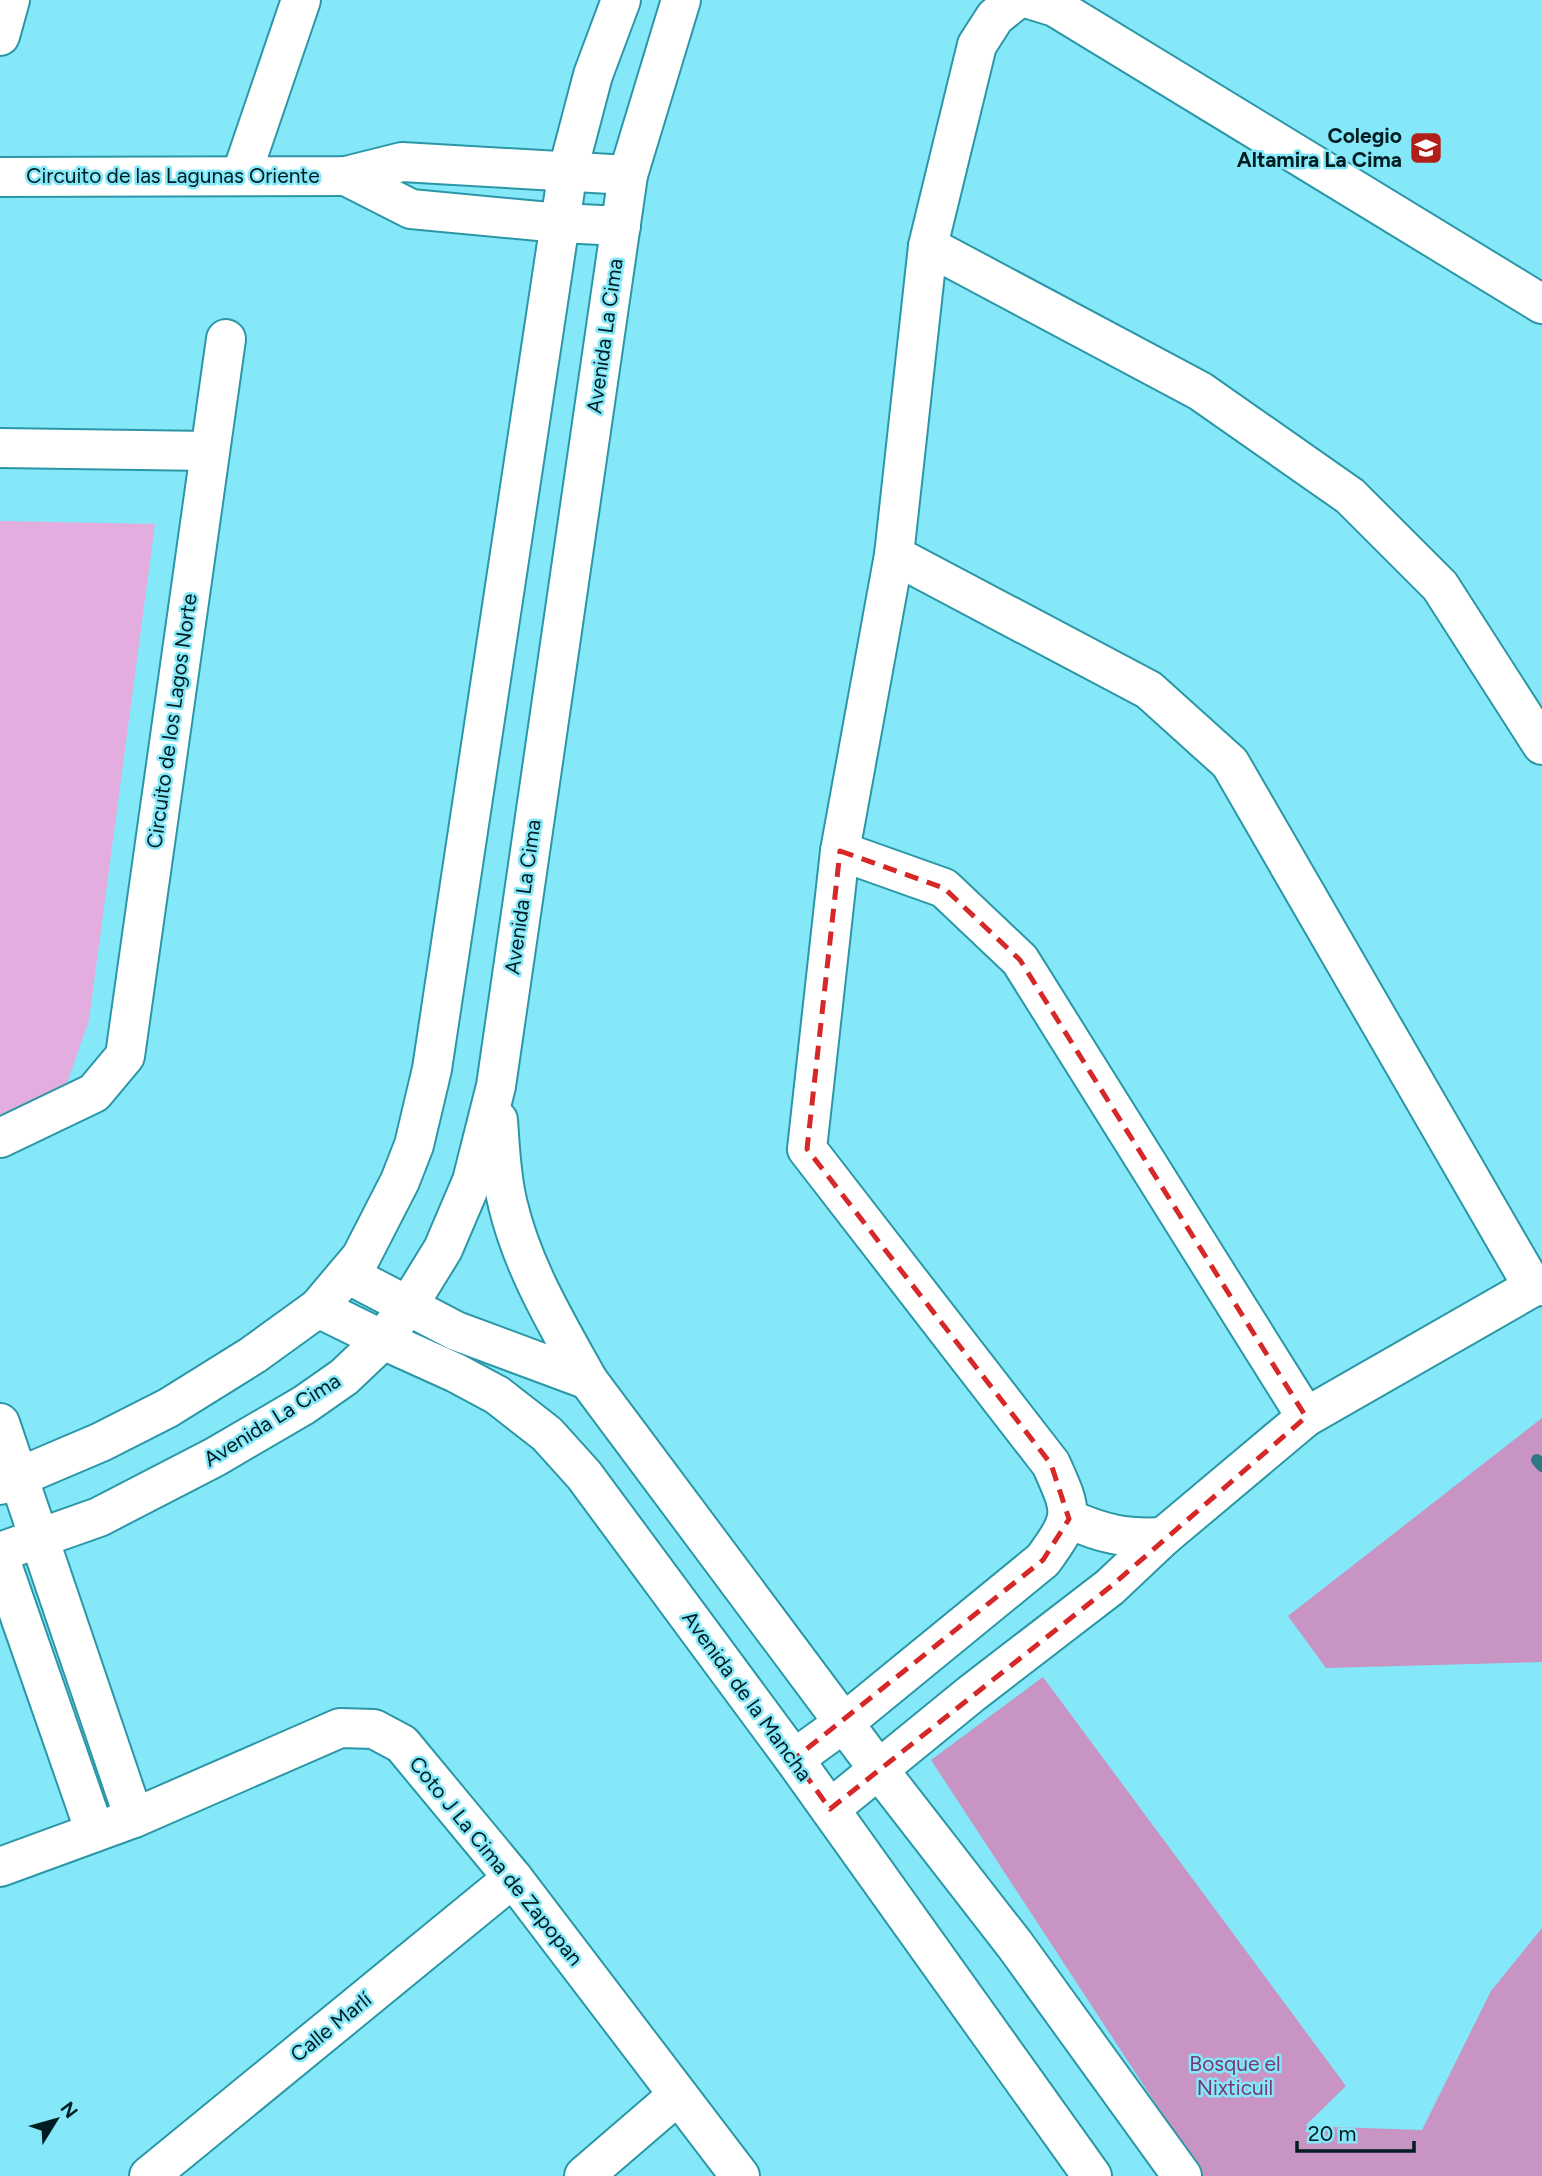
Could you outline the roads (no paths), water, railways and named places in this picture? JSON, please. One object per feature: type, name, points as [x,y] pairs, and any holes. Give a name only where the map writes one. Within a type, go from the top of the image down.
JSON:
[{"type":"street","points":[[0,36],[10,0]]},
{"type":"street","points":[[241,176],[301,0]]},
{"type":"street","points":[[9,1481],[101,1442],[168,1408],[253,1355],[318,1308],[361,1257],[400,1181],[414,1145],[432,1069],[568,170],[593,75],[621,0]]},
{"type":"street","name":"Avenida La Cima","points":[[0,1552],[99,1517],[215,1457],[304,1405],[344,1377],[383,1340],[443,1249],[472,1181],[496,1086],[628,175],[681,0]]},
{"type":"street","points":[[794,1759],[845,1722],[1043,1560],[1069,1520],[1063,1492],[1051,1464],[807,1149],[840,851],[894,555],[928,246],[977,45],[995,17],[1016,0]]},
{"type":"street","points":[[1031,0],[1055,7],[1542,304]]},
{"type":"street","name":"Circuito de las Lagunas Oriente","points":[[0,177],[346,176],[402,162],[628,175]]},
{"type":"street","name":"Circuito de las Lagunas Oriente","points":[[346,176],[411,208],[560,223],[621,226]]},
{"type":"street","points":[[928,246],[1200,391],[1350,496],[1440,586],[1542,745]]},
{"type":"street","name":"Circuito de los Lagos Norte","points":[[0,1138],[94,1093],[125,1056],[226,339]]},
{"type":"street","points":[[0,448],[209,451]]},
{"type":"street","points":[[830,1809],[971,1693],[1110,1587],[1163,1537],[1306,1417],[1537,1286],[1230,763],[1149,690],[894,555]]},
{"type":"street","points":[[840,851],[944,888],[1020,960],[1306,1417]]},
{"type":"street","points":[[496,1086],[501,1159],[508,1206],[530,1269],[550,1313],[588,1380],[880,1770],[1015,1945],[1182,2176]]},
{"type":"street","points":[[347,1274],[456,1331],[588,1380]]},
{"type":"street","name":"Avenida de la Mancha","points":[[318,1308],[497,1395],[547,1434],[584,1475],[794,1759],[1092,2176]]},
{"type":"street","points":[[0,1423],[9,1481],[39,1538],[134,1818]]},
{"type":"street","points":[[1069,1520],[1116,1537],[1163,1537]]},
{"type":"street","points":[[0,1559],[95,1832]]},
{"type":"street","points":[[30,1645],[71,1631]]},
{"type":"street","points":[[936,1647],[971,1693]]},
{"type":"street","name":"Coto J La Cima de Zapopan","points":[[0,1867],[134,1818],[340,1728],[374,1729],[402,1744],[513,1878],[740,2176]]},
{"type":"street","name":"Calle Marlí","points":[[149,2176],[513,1878]]},
{"type":"street","points":[[584,2176],[678,2095]]},
{"type":"waterway","points":[[1537,1460],[1542,1466]]},
{"type":"place","name":"Colegio Altamira La Cima","points":[[1426,148]]},
{"type":"park label","name":"Bosque el Nixticuil","points":[[1235,2076]]}]
